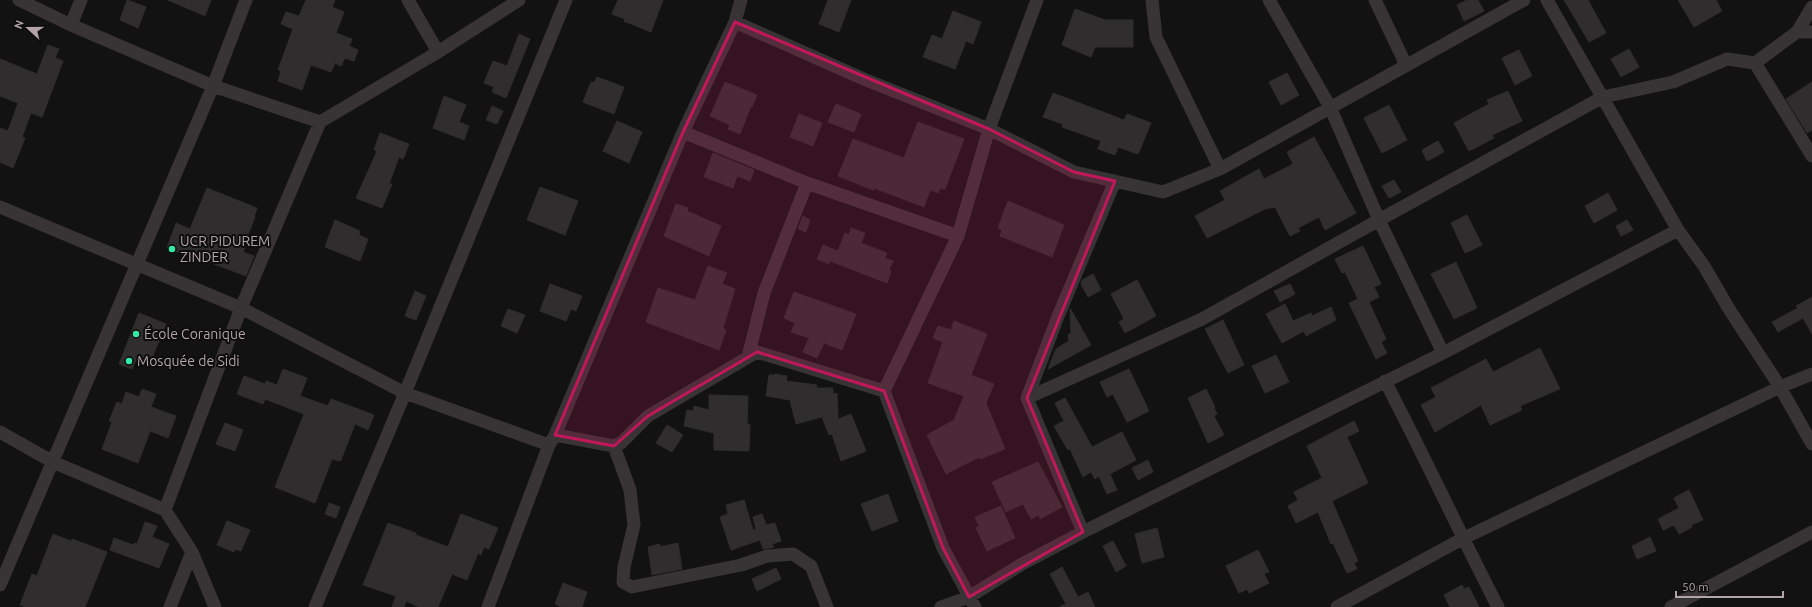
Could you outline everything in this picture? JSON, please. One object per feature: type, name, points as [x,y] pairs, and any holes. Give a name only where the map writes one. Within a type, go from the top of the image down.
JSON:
[{"type":"street","points":[[19,0],[213,86],[320,122]]},
{"type":"street","points":[[71,24],[80,0]]},
{"type":"street","points":[[0,584],[213,86],[246,0]]},
{"type":"street","points":[[408,0],[438,52]]},
{"type":"street","points":[[165,510],[240,308],[320,122],[438,52],[518,0]]},
{"type":"street","points":[[316,607],[406,393],[566,0]]},
{"type":"street","points":[[488,607],[552,440],[683,132],[735,22],[741,0]]},
{"type":"street","points":[[972,602],[943,548],[884,391],[958,236],[989,129],[1037,0]]},
{"type":"street","points":[[1152,0],[1156,37],[1220,169]]},
{"type":"street","points":[[1269,0],[1330,107],[1379,220],[1443,353]]},
{"type":"street","points":[[1375,0],[1406,65]]},
{"type":"street","points":[[735,22],[866,80],[989,129],[1074,172],[1163,192],[1220,169],[1524,0]]},
{"type":"street","points":[[1547,0],[1604,97],[1678,230],[1704,266],[1729,310],[1780,386],[1812,444]]},
{"type":"street","points":[[1027,398],[1202,319],[1604,97],[1673,82],[1727,59],[1755,63],[1797,32],[1812,7]]},
{"type":"street","points":[[1797,32],[1812,32]]},
{"type":"street","points":[[1755,63],[1812,156]]},
{"type":"street","points":[[683,132],[807,183],[958,236]]},
{"type":"street","points":[[1083,532],[1027,398],[1059,314],[1115,181]]},
{"type":"street","points":[[748,357],[764,292],[807,183]]},
{"type":"street","points":[[0,207],[240,308],[406,393],[552,440],[614,446],[621,443],[648,416],[757,352],[884,391]]},
{"type":"street","points":[[941,607],[972,602],[1022,564],[1083,532],[1443,353],[1678,230]]},
{"type":"street","points":[[1337,607],[1350,604],[1462,538],[1780,386],[1812,374]]},
{"type":"street","points":[[1385,381],[1420,448],[1462,538],[1498,607]]},
{"type":"street","points":[[0,432],[53,462],[165,510],[192,552],[215,607]]},
{"type":"street","points":[[614,446],[630,490],[634,525],[624,567],[623,582],[632,587],[741,565],[767,556],[793,554],[811,566],[827,607]]},
{"type":"street","points":[[1672,607],[1812,532]]},
{"type":"street","points":[[170,607],[192,552]]},
{"type":"highlighted area","points":[[735,22],[989,129],[1074,172],[1115,181],[1027,398],[1083,532],[969,597],[943,548],[884,391],[757,352],[648,416],[614,446],[555,435],[683,132]]},
{"type":"building","points":[[127,0],[146,7],[138,28],[120,20]]},
{"type":"building","points":[[168,0],[211,0],[205,16]]},
{"type":"building","points":[[306,0],[335,0],[332,7],[344,12],[336,33],[352,39],[349,46],[358,50],[354,61],[345,58],[341,66],[335,63],[331,72],[311,65],[302,90],[278,81],[281,71],[278,70],[293,29],[281,24],[286,12],[299,16]]},
{"type":"building","points":[[618,0],[663,0],[651,32],[624,21],[625,19],[612,14]]},
{"type":"building","points":[[828,0],[851,0],[839,32],[819,24]]},
{"type":"building","points":[[1467,0],[1478,0],[1484,11],[1464,21],[1457,5]]},
{"type":"building","points":[[1564,0],[1588,0],[1606,33],[1589,42]]},
{"type":"building","points":[[1678,0],[1716,0],[1722,11],[1694,27]]},
{"type":"building","points":[[1075,9],[1105,20],[1133,20],[1133,47],[1095,47],[1091,57],[1062,45]]},
{"type":"building","points":[[953,11],[981,22],[973,44],[966,41],[955,69],[923,57],[932,35],[942,39]]},
{"type":"building","points":[[519,34],[530,39],[506,98],[492,92],[494,87],[484,83],[493,61],[507,66]]},
{"type":"building","points":[[48,45],[59,49],[55,58],[63,61],[42,117],[31,113],[22,137],[25,138],[13,168],[0,162],[0,128],[8,131],[18,103],[0,96],[0,59],[37,74]]},
{"type":"building","points":[[1629,49],[1639,67],[1621,77],[1611,59]]},
{"type":"building","points":[[1519,50],[1532,76],[1515,85],[1502,58]]},
{"type":"building","points":[[1287,73],[1299,95],[1281,105],[1269,82]]},
{"type":"building","points":[[597,77],[624,87],[614,114],[583,102],[591,82],[594,83]]},
{"type":"building","points":[[725,82],[757,95],[740,134],[728,129],[730,125],[710,116]]},
{"type":"building","points":[[1812,82],[1812,130],[1807,133],[1786,99]]},
{"type":"building","points":[[1508,91],[1522,121],[1492,135],[1494,138],[1469,151],[1454,123],[1489,104],[1487,100]]},
{"type":"building","points":[[1053,93],[1124,120],[1127,114],[1151,123],[1138,154],[1118,147],[1115,155],[1098,149],[1101,141],[1062,127],[1063,124],[1043,117]]},
{"type":"building","points":[[444,96],[466,105],[459,122],[469,126],[464,140],[433,128]]},
{"type":"building","points":[[836,104],[861,114],[854,132],[828,122]]},
{"type":"building","points":[[1389,105],[1407,140],[1382,153],[1364,118]]},
{"type":"building","points":[[492,106],[503,111],[497,124],[486,120]]},
{"type":"building","points":[[799,114],[822,123],[813,146],[790,137]]},
{"type":"building","points":[[617,121],[642,132],[629,163],[603,151]]},
{"type":"building","points":[[918,122],[964,139],[945,189],[940,188],[938,193],[930,190],[924,207],[874,188],[873,190],[838,176],[853,139],[904,158]]},
{"type":"building","points":[[380,133],[409,144],[403,159],[399,157],[389,184],[392,184],[382,208],[356,198],[377,151],[374,150]]},
{"type":"building","points":[[1314,137],[1356,213],[1325,230],[1319,217],[1298,228],[1300,231],[1290,236],[1275,207],[1265,209],[1207,238],[1195,216],[1225,200],[1220,191],[1259,169],[1264,179],[1293,164],[1287,152]]},
{"type":"building","points":[[1438,141],[1444,152],[1427,161],[1422,150]]},
{"type":"building","points":[[713,153],[754,170],[750,181],[737,176],[733,188],[704,177]]},
{"type":"building","points":[[1394,180],[1401,192],[1389,198],[1382,186]]},
{"type":"building","points":[[540,187],[578,201],[565,235],[527,220]]},
{"type":"building","points":[[207,188],[257,208],[244,245],[246,245],[243,252],[254,256],[246,276],[196,257],[195,259],[167,248],[176,223],[190,229]]},
{"type":"building","points":[[1608,193],[1617,210],[1594,223],[1585,206]]},
{"type":"building","points":[[1008,201],[1064,225],[1052,257],[1000,236],[1002,230],[998,228]]},
{"type":"building","points":[[676,204],[688,208],[687,211],[721,226],[709,256],[664,236]]},
{"type":"building","points":[[1467,215],[1482,245],[1465,253],[1451,223]]},
{"type":"building","points":[[803,216],[810,220],[806,232],[798,229]]},
{"type":"building","points":[[335,220],[360,231],[359,235],[368,239],[360,261],[325,247]]},
{"type":"building","points":[[1627,220],[1633,230],[1621,236],[1616,226]]},
{"type":"building","points":[[851,228],[865,233],[861,243],[887,253],[885,258],[893,261],[889,270],[891,271],[887,283],[830,261],[829,264],[817,259],[823,245],[838,251],[845,233],[849,235]]},
{"type":"building","points":[[1363,246],[1381,284],[1374,287],[1379,297],[1369,302],[1386,339],[1381,342],[1387,353],[1376,359],[1349,303],[1358,299],[1345,272],[1342,273],[1335,259]]},
{"type":"building","points":[[1456,262],[1477,308],[1454,319],[1431,274]]},
{"type":"building","points":[[708,266],[727,273],[722,284],[735,289],[723,328],[726,330],[719,350],[646,322],[658,288],[695,300]]},
{"type":"building","points":[[1093,274],[1101,290],[1088,297],[1081,284],[1082,280]]},
{"type":"building","points":[[1137,280],[1156,316],[1125,333],[1119,322],[1124,319],[1111,294]]},
{"type":"building","points":[[550,284],[582,296],[576,311],[571,309],[566,321],[540,311]]},
{"type":"building","points":[[1290,284],[1295,294],[1280,302],[1274,291]]},
{"type":"building","points":[[415,291],[426,296],[416,320],[405,316]]},
{"type":"building","points":[[794,292],[856,314],[842,350],[824,343],[817,358],[803,352],[809,338],[791,332],[795,323],[784,318]]},
{"type":"building","points":[[1812,297],[1812,334],[1803,318],[1778,332],[1772,322],[1798,308],[1796,306]]},
{"type":"building","points":[[1285,304],[1293,321],[1311,313],[1312,316],[1331,307],[1336,320],[1306,336],[1304,331],[1282,343],[1266,314]]},
{"type":"building","points":[[1070,308],[1091,345],[1048,369],[1056,349],[1069,341],[1068,335],[1071,333]]},
{"type":"building","points":[[508,309],[525,315],[517,333],[501,326]]},
{"type":"building","points":[[139,313],[166,324],[149,365],[136,360],[132,369],[119,364]]},
{"type":"building","points":[[1223,320],[1244,365],[1228,373],[1205,329]]},
{"type":"building","points":[[954,321],[987,334],[971,375],[994,384],[986,403],[1005,449],[980,459],[979,457],[946,474],[927,435],[954,420],[964,396],[928,383],[943,342],[933,338],[938,326],[951,330]]},
{"type":"building","points":[[1540,348],[1560,389],[1520,406],[1522,410],[1490,425],[1481,405],[1435,432],[1421,405],[1436,397],[1431,388],[1486,359],[1493,372]]},
{"type":"building","points":[[1276,355],[1289,382],[1265,393],[1252,366]]},
{"type":"building","points":[[283,369],[307,378],[300,396],[328,406],[331,399],[374,415],[368,430],[355,424],[341,460],[339,461],[332,459],[315,503],[275,487],[304,414],[265,399],[263,404],[237,394],[244,376],[265,384],[266,381],[277,385]]},
{"type":"building","points":[[1129,369],[1149,411],[1127,422],[1113,394],[1107,397],[1100,382]]},
{"type":"building","points":[[775,374],[787,376],[786,381],[817,385],[816,388],[833,388],[833,394],[837,393],[838,419],[851,414],[866,451],[841,461],[832,434],[829,435],[822,417],[796,424],[790,400],[766,396],[769,375]]},
{"type":"building","points":[[142,389],[156,394],[151,407],[176,416],[168,438],[150,431],[138,463],[102,449],[112,422],[109,421],[117,402],[122,404],[126,392],[139,397]]},
{"type":"building","points":[[1206,389],[1215,407],[1214,408],[1217,414],[1214,416],[1224,435],[1208,443],[1188,398]]},
{"type":"building","points":[[709,395],[748,396],[747,424],[750,424],[749,451],[714,450],[714,433],[684,426],[687,410],[693,411],[694,406],[709,410]]},
{"type":"building","points":[[1065,398],[1092,447],[1122,432],[1136,460],[1110,474],[1117,490],[1107,494],[1099,476],[1095,479],[1091,472],[1083,477],[1070,449],[1068,450],[1054,426],[1064,421],[1055,403]]},
{"type":"building","points":[[1354,421],[1359,431],[1347,437],[1368,483],[1332,501],[1358,561],[1354,563],[1357,569],[1347,573],[1333,543],[1331,544],[1318,512],[1296,523],[1288,506],[1298,500],[1294,492],[1322,478],[1307,446]]},
{"type":"building","points":[[225,423],[243,430],[235,451],[216,444]]},
{"type":"building","points":[[667,425],[683,435],[672,452],[656,443]]},
{"type":"building","points":[[1148,460],[1153,472],[1138,480],[1132,468]]},
{"type":"building","points":[[1038,462],[1062,507],[1040,519],[1039,515],[1031,519],[1023,504],[1006,512],[992,482]]},
{"type":"building","points":[[1689,490],[1703,520],[1691,525],[1692,527],[1679,534],[1674,525],[1663,530],[1658,519],[1679,508],[1674,498]]},
{"type":"building","points":[[888,494],[898,521],[872,531],[861,504]]},
{"type":"building","points":[[744,500],[753,530],[756,529],[753,517],[762,514],[766,525],[775,523],[781,541],[772,544],[774,547],[763,549],[760,540],[731,550],[720,517],[728,514],[726,505]]},
{"type":"building","points":[[329,503],[340,507],[336,518],[325,514]]},
{"type":"building","points":[[1001,506],[1015,538],[987,551],[976,528],[979,526],[975,517]]},
{"type":"building","points":[[461,514],[498,528],[489,549],[484,547],[481,555],[478,553],[467,580],[452,574],[438,607],[419,607],[406,601],[404,607],[392,607],[396,596],[363,585],[388,523],[448,547]]},
{"type":"building","points":[[227,521],[250,530],[241,551],[235,549],[234,552],[217,545]]},
{"type":"building","points":[[145,522],[157,526],[152,537],[169,544],[159,568],[110,550],[114,538],[133,545],[134,543],[137,544]]},
{"type":"building","points":[[1157,528],[1164,557],[1142,563],[1135,534]]},
{"type":"building","points":[[53,534],[71,541],[72,539],[107,552],[85,607],[26,607],[20,605],[32,574],[37,576]]},
{"type":"building","points":[[1650,537],[1656,551],[1637,559],[1632,546]]},
{"type":"building","points":[[1113,541],[1126,566],[1116,572],[1103,546]]},
{"type":"building","points":[[678,543],[682,569],[652,575],[648,547],[660,544],[660,547]]},
{"type":"building","points":[[1258,550],[1269,572],[1264,574],[1269,583],[1249,593],[1247,589],[1239,593],[1226,566]]},
{"type":"building","points":[[1062,567],[1078,597],[1088,592],[1095,607],[1059,607],[1066,604],[1050,574]]},
{"type":"building","points":[[776,568],[781,579],[757,591],[752,579]]},
{"type":"building","points":[[563,583],[587,592],[582,607],[562,607],[555,604]]},
{"type":"building","points":[[1462,585],[1464,589],[1469,587],[1479,607],[1450,607],[1444,595]]},
{"type":"place","name":"UCR PIDUREM ZINDER","points":[[172,249]]},
{"type":"place","name":"École Coranique","points":[[136,334]]},
{"type":"place","name":"Mosquée de Sidi","points":[[129,361]]}]
